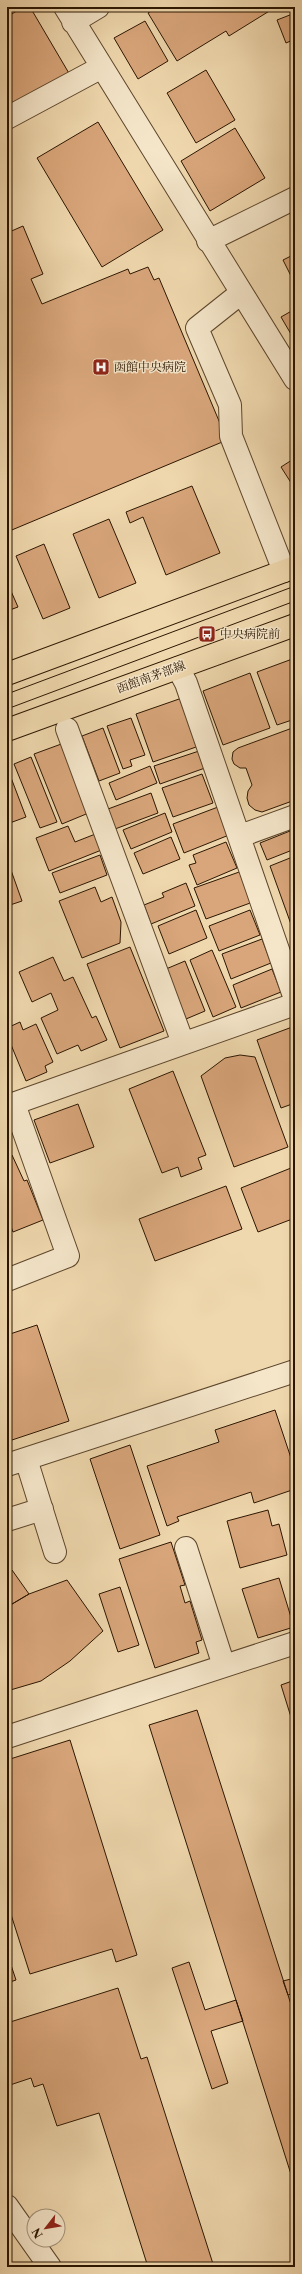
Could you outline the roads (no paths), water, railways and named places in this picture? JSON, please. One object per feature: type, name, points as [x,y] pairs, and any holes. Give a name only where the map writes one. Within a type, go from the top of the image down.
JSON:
[{"type":"main road","points":[[7,674],[289,569]]},
{"type":"main road","name":"函館南茅部線","points":[[7,730],[295,625]]},
{"type":"street","points":[[98,7],[69,14],[208,241],[295,379]]},
{"type":"street","points":[[7,118],[102,67]]},
{"type":"street","points":[[208,241],[295,198]]},
{"type":"street","points":[[241,293],[197,328],[230,404],[231,436],[289,569]]},
{"type":"street","points":[[178,668],[186,683],[295,999]]},
{"type":"street","points":[[67,729],[183,1043]]},
{"type":"street","points":[[240,836],[295,816]]},
{"type":"street","points":[[7,1280],[68,1256],[10,1105],[295,1004]]},
{"type":"street","points":[[55,1552],[42,1509],[16,1462],[293,1378]]},
{"type":"street","points":[[7,1520],[42,1509]]},
{"type":"street","points":[[186,1548],[224,1666]]},
{"type":"street","points":[[7,1737],[295,1643]]},
{"type":"street","points":[[7,2206],[50,2267]]},
{"type":"tram line","points":[[7,694],[295,586]]},
{"type":"tram line","points":[[7,709],[295,601]]},
{"type":"place","name":"函館中央病院","points":[[101,367]]},
{"type":"place","name":"中央病院前","points":[[207,634]]}]
